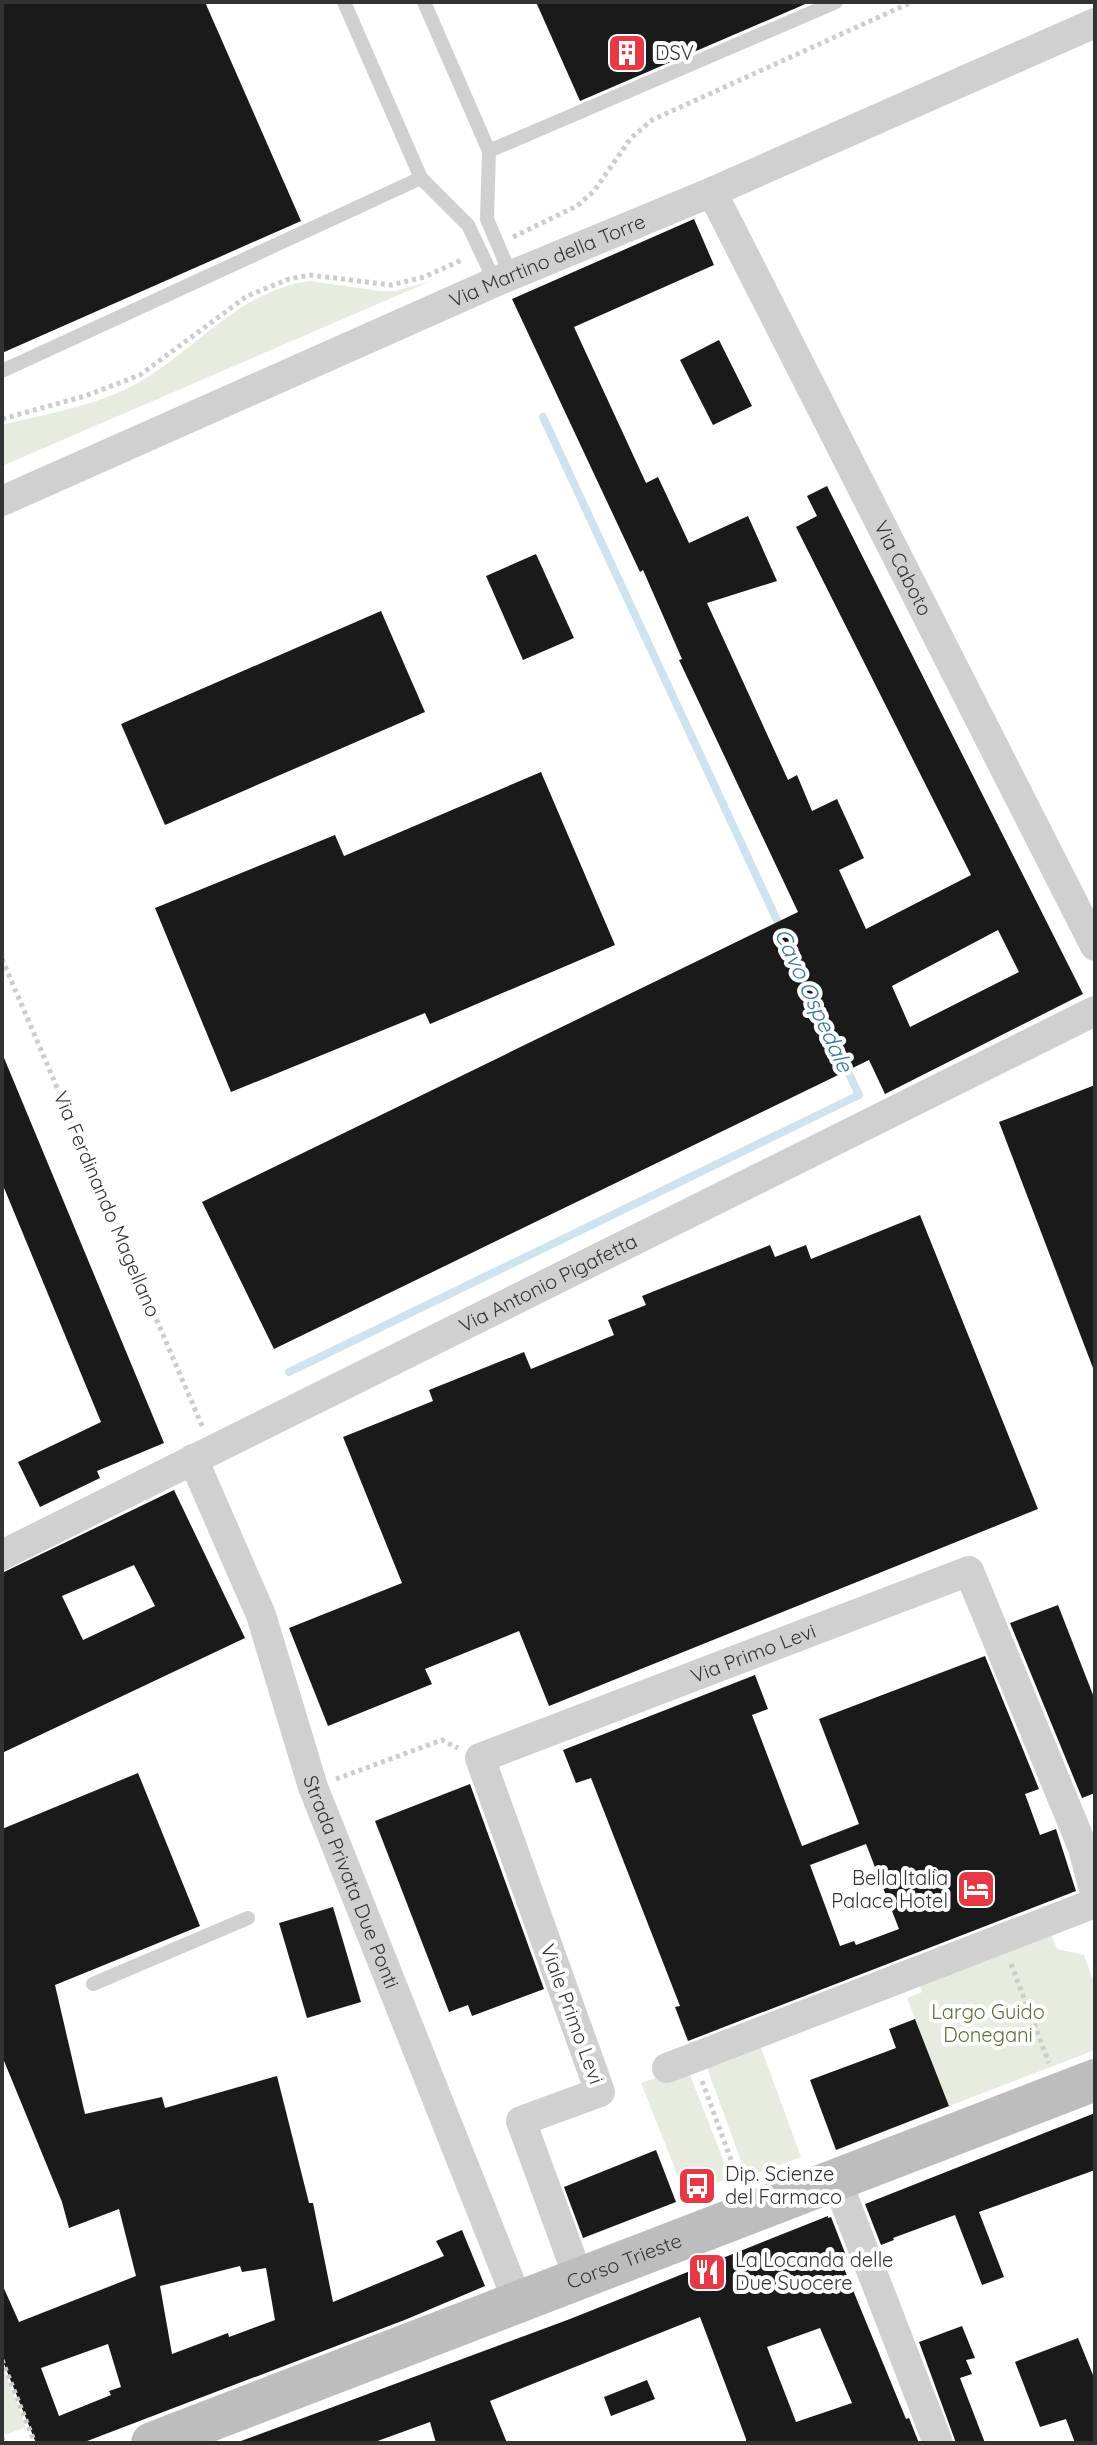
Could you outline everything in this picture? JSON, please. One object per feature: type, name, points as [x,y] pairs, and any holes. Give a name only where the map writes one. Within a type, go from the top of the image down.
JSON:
[{"type":"main road","name":"Corso Trieste","points":[[152,2443],[1095,2080]]},
{"type":"street","name":"Via Martino della Torre","points":[[2,501],[503,279],[712,192],[1095,23]]},
{"type":"street","name":"Via Caboto","points":[[712,192],[1095,946]]},
{"type":"street","name":"Via Antonio Pigafetta","points":[[2,1555],[1095,1011]]},
{"type":"street","name":"Strada Privata Due Ponti","points":[[203,1455],[261,1615],[313,1787],[518,2302]]},
{"type":"street","name":"Via Primo Levi","points":[[480,1758],[969,1571],[1083,1848],[1095,1894]]},
{"type":"street","name":"Viale Primo Levi","points":[[480,1758],[600,2092],[521,2121],[579,2279]]},
{"type":"street","points":[[680,2064],[1095,1903]]},
{"type":"street","points":[[836,2179],[938,2443]]},
{"type":"lane","points":[[344,2],[421,178],[468,225],[503,279]]},
{"type":"lane","points":[[424,2],[489,151],[487,219],[503,279]]},
{"type":"lane","points":[[489,151],[836,2]]},
{"type":"lane","points":[[2,371],[421,178]]},
{"type":"lane","points":[[93,1984],[248,1918]]},
{"type":"path","name":"Via Ferdinando Magellano","points":[[2,959],[203,1455]]},
{"type":"path","points":[[313,1787],[442,1740],[480,1758]]},
{"type":"path","points":[[1003,1941],[1051,2070]]},
{"type":"path","points":[[680,2064],[742,2189]]},
{"type":"path","points":[[2,2360],[35,2443]]},
{"type":"path","points":[[2,2437],[4,2443]]},
{"type":"green space","points":[[310,281],[395,291],[431,281],[2,466],[2,425],[77,407],[132,386],[244,306],[286,286]]},
{"type":"green space","name":"Largo Guido Donegani","points":[[1050,1932],[1057,1949],[1084,1955],[1095,1985],[1095,2050],[949,2106],[907,1998],[922,1992],[916,1974]]},
{"type":"green space","points":[[760,2045],[801,2157],[747,2177],[706,2065]]},
{"type":"green space","points":[[685,2068],[730,2177],[711,2185],[709,2180],[683,2189],[641,2083]]},
{"type":"green space","points":[[2,2365],[26,2427],[5,2435],[2,2429]]},
{"type":"building","points":[[2,2],[205,2],[301,221],[2,353]]},
{"type":"building","name":"DSV","points":[[536,2],[810,2],[580,101]]},
{"type":"building","points":[[694,219],[714,265],[574,327],[646,483],[658,477],[689,543],[748,516],[777,581],[707,603],[788,780],[797,775],[812,811],[837,799],[864,858],[839,870],[866,929],[971,875],[796,527],[817,516],[807,496],[827,486],[1083,994],[885,1094],[869,1060],[274,1349],[202,1202],[798,912],[679,660],[682,659],[643,570],[640,572],[512,299]],"holes":[[[998,930],[1019,972],[910,1027],[892,986]]]},
{"type":"building","points":[[719,340],[752,406],[713,425],[680,360]]},
{"type":"building","points":[[536,554],[574,638],[523,660],[486,576]]},
{"type":"building","points":[[381,611],[425,712],[165,825],[121,724]]},
{"type":"building","points":[[541,772],[615,945],[430,1024],[425,1013],[231,1092],[155,908],[335,835],[344,856]]},
{"type":"building","points":[[2,1053],[164,1443],[97,1471],[100,1478],[40,1507],[18,1462],[101,1422],[2,1183]]},
{"type":"building","points":[[1095,1085],[1095,1368],[1093,1368],[999,1122]]},
{"type":"building","points":[[920,1215],[1038,1509],[549,1706],[519,1631],[425,1669],[432,1684],[328,1726],[289,1628],[402,1583],[343,1437],[433,1401],[429,1390],[524,1352],[531,1369],[614,1335],[608,1320],[646,1305],[642,1296],[770,1245],[775,1257],[806,1245],[811,1259]]},
{"type":"building","points":[[174,1490],[245,1638],[2,1753],[2,1573]],"holes":[[[134,1565],[155,1606],[83,1640],[62,1596]]]},
{"type":"building","points":[[1058,1605],[1095,1700],[1095,1793],[1082,1798],[1010,1623]]},
{"type":"building","points":[[985,1656],[1039,1789],[1025,1794],[1040,1835],[1056,1829],[1076,1891],[688,2041],[675,2007],[680,2006],[591,1778],[576,1783],[563,1750],[755,1675],[768,1709],[752,1715],[802,1846],[859,1824],[819,1719]],"holes":[[[866,1844],[899,1929],[856,1945],[854,1941],[840,1946],[810,1865]]]},
{"type":"building","points":[[138,1773],[200,1926],[55,1985],[85,2114],[162,2097],[165,2108],[277,2076],[309,2203],[313,2203],[333,2302],[444,2256],[436,2241],[462,2230],[485,2286],[407,2319],[82,2443],[36,2443],[2,2359],[2,2284],[19,2322],[136,2276],[119,2209],[69,2228],[62,2202],[2,2056],[2,1829]],"holes":[[[240,2266],[242,2272],[266,2268],[275,2320],[172,2354],[160,2286]],[[108,2344],[121,2387],[109,2391],[111,2395],[59,2416],[41,2368]]]},
{"type":"building","points":[[470,1784],[544,1989],[472,2016],[468,2005],[449,2012],[375,1821]]},
{"type":"building","points":[[333,1907],[361,2002],[307,2018],[279,1923]]},
{"type":"building","points":[[915,2019],[949,2106],[836,2150],[810,2080],[896,2048],[889,2029]]},
{"type":"building","points":[[1095,2113],[1095,2170],[979,2212],[1004,2277],[982,2285],[955,2215],[881,2245],[865,2204]]},
{"type":"building","points":[[656,2150],[676,2202],[583,2238],[564,2187]]},
{"type":"building","points":[[831,2217],[847,2258],[841,2261],[906,2419],[909,2418],[919,2443],[746,2443],[700,2317],[490,2401],[507,2443],[436,2443],[430,2422],[372,2443],[241,2443]],"holes":[[[820,2328],[852,2403],[796,2422],[767,2347]]]},
{"type":"building","points":[[962,2326],[975,2358],[966,2360],[972,2374],[960,2378],[985,2443],[956,2443],[919,2342]]},
{"type":"building","points":[[1078,2338],[1095,2380],[1095,2443],[1075,2443],[1066,2419],[1040,2427],[1015,2362]]},
{"type":"building","points":[[647,2380],[655,2399],[611,2416],[604,2397]]},
{"type":"waterway","name":"Cavo Ospedale","points":[[543,417],[782,931]]},
{"type":"waterway","name":"Cavo Ospedale","points":[[289,1372],[859,1095],[844,1063]]},
{"type":"place","name":"DSV","points":[[627,53]]},
{"type":"place","name":"Bella Italia Palace Hotel","points":[[976,1889]]},
{"type":"place","name":"Dip. Scienze del Farmaco","points":[[697,2186]]},
{"type":"place","name":"La Locanda delle Due Suocere","points":[[707,2272]]}]
